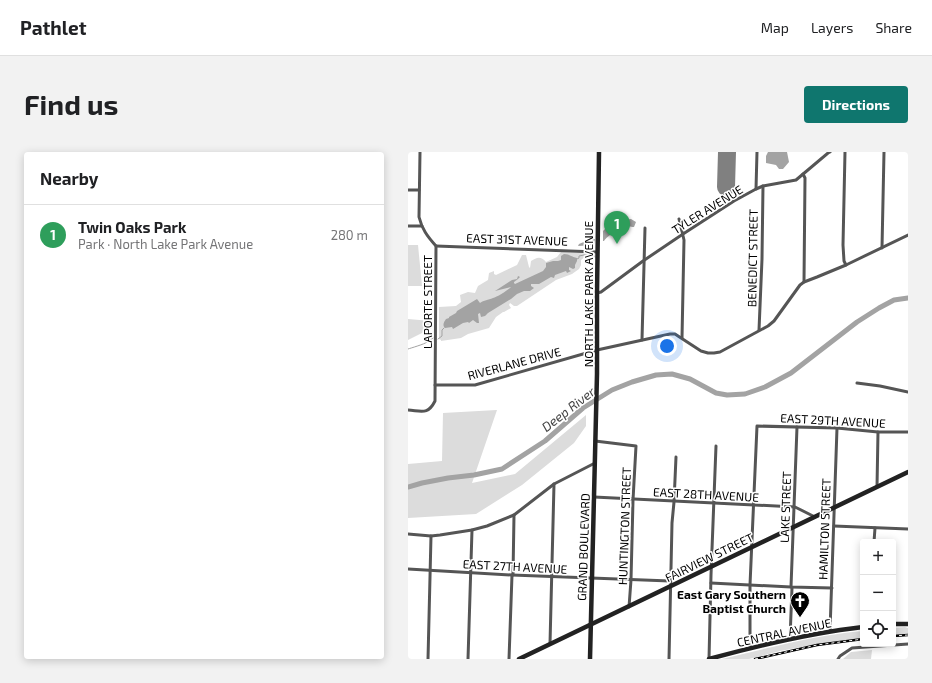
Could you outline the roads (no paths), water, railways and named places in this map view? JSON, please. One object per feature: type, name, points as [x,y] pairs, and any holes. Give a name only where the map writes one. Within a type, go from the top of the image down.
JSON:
[{"type":"street","name":"LAPORTE STREET","points":[[408,410],[426,412],[431,408],[435,401],[436,246],[428,238],[419,217],[420,152]]},
{"type":"street","name":"NORTH LAKE PARK AVENUE","points":[[596,435],[599,152]]},
{"type":"street","points":[[756,189],[757,152]]},
{"type":"street","name":"TYLER AVENUE","points":[[597,293],[601,292],[643,261],[734,201],[763,186],[796,180],[830,152]]},
{"type":"street","points":[[845,152],[843,245],[844,261],[846,265]]},
{"type":"street","points":[[882,248],[884,152]]},
{"type":"street","points":[[803,174],[805,178],[804,282]]},
{"type":"street","name":"BENEDICT STREET","points":[[759,330],[763,186]]},
{"type":"street","points":[[408,190],[419,190]]},
{"type":"street","points":[[679,219],[684,240],[682,338],[701,351],[708,353],[720,352],[768,326],[804,282],[846,265],[908,235]]},
{"type":"street","points":[[408,226],[422,226]]},
{"type":"street","points":[[642,340],[645,228]]},
{"type":"street","name":"EAST 31ST AVENUE","points":[[436,246],[597,252]]},
{"type":"street","name":"RIVERLANE DRIVE","points":[[435,384],[475,385],[597,350],[670,334],[674,334],[682,338]]},
{"type":"street","points":[[857,383],[908,392]]},
{"type":"street","name":"EAST 29TH AVENUE","points":[[754,505],[757,426],[908,432]]},
{"type":"street","name":"LAKE STREET","points":[[790,639],[797,427]]},
{"type":"street","name":"HAMILTON STREET","points":[[830,631],[837,428]]},
{"type":"street","points":[[877,487],[878,432]]},
{"type":"street","name":"GRAND BOULEVARD","points":[[590,659],[596,435]]},
{"type":"street","name":"HUNTINGTON STREET","points":[[595,441],[636,446],[631,580],[628,607]]},
{"type":"street","points":[[709,659],[716,446]]},
{"type":"street","points":[[669,659],[672,523],[676,457]]},
{"type":"street","points":[[408,534],[431,536],[453,534],[487,526],[514,515],[554,484],[595,463]]},
{"type":"street","name":"FAIRVIEW STREET","points":[[519,659],[908,472]]},
{"type":"street","points":[[550,644],[554,484]]},
{"type":"street","name":"EAST 28TH AVENUE","points":[[594,497],[794,507],[815,517]]},
{"type":"street","points":[[750,648],[750,585],[754,505]]},
{"type":"street","points":[[509,659],[514,515]]},
{"type":"street","points":[[834,526],[908,529]]},
{"type":"street","points":[[874,539],[875,528]]},
{"type":"street","points":[[468,659],[472,530]]},
{"type":"street","points":[[428,659],[431,536]]},
{"type":"street","name":"EAST 27TH AVENUE","points":[[408,569],[552,577],[670,581]]},
{"type":"street","points":[[711,583],[792,588],[832,588]]},
{"type":"street","points":[[896,624],[908,624]]},
{"type":"street","name":"CENTRAL AVENUE","points":[[709,659],[790,639],[830,631],[860,627]]},
{"type":"street","points":[[838,659],[852,648],[908,644]]},
{"type":"waterway","points":[[577,259],[579,256],[584,255],[594,256]]},
{"type":"waterway","name":"Deep River","points":[[408,487],[448,478],[474,475],[502,469],[545,441],[583,408],[612,390],[656,375],[672,374],[690,379],[716,393],[727,395],[745,394],[765,387],[791,373],[857,322],[879,308],[894,300],[908,298]]},
{"type":"waterway","points":[[438,339],[442,336],[442,330],[444,328]]},
{"type":"waterway","points":[[408,349],[424,344],[433,338]]},
{"type":"railway","points":[[896,636],[908,635]]},
{"type":"railway","points":[[755,659],[817,645],[860,639]]},
{"type":"place","name":"Twin Oaks Park","points":[[617,244]]},
{"type":"place","name":"East Gary Southern Baptist Church","points":[[800,618]]}]
